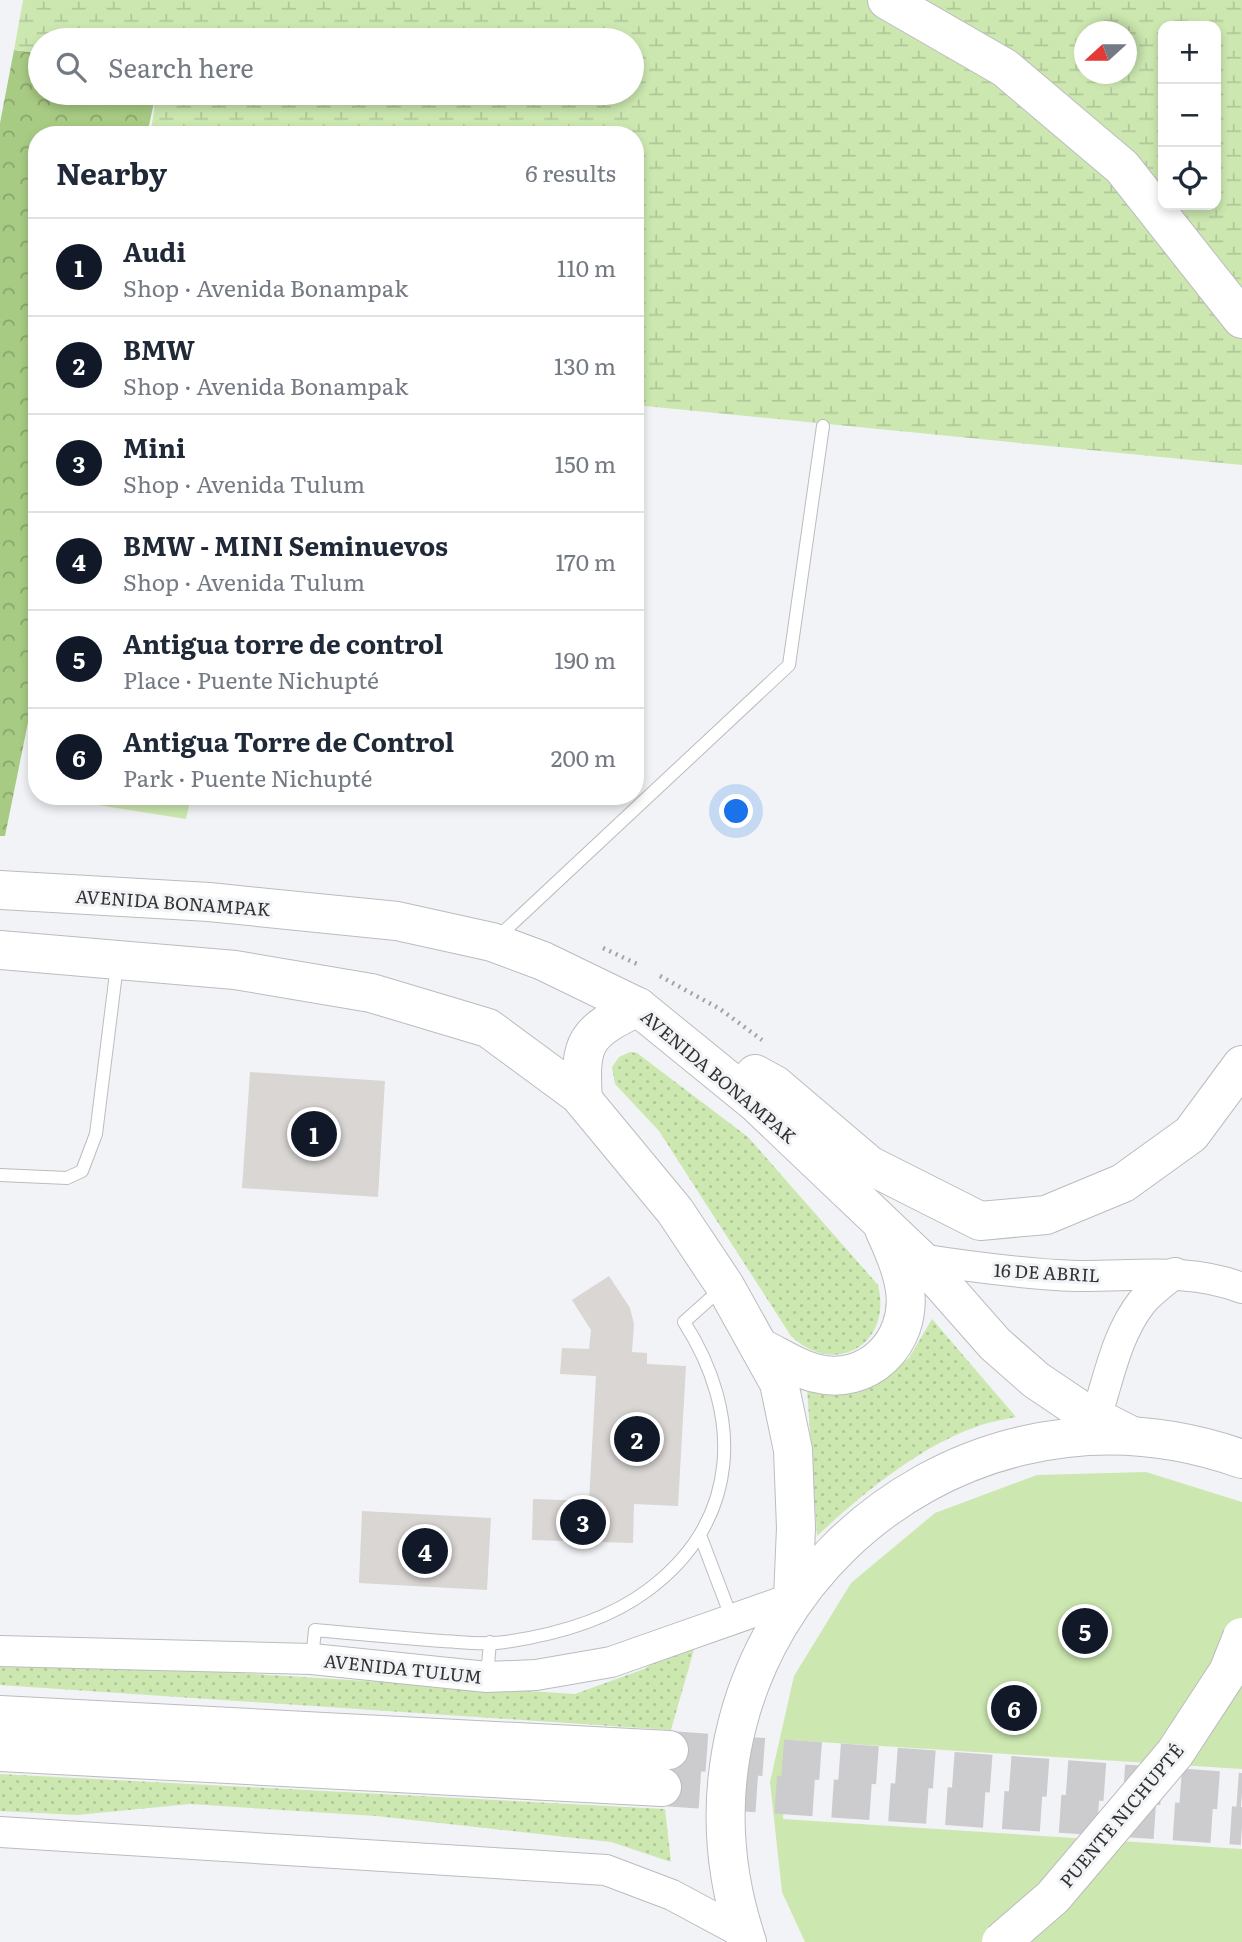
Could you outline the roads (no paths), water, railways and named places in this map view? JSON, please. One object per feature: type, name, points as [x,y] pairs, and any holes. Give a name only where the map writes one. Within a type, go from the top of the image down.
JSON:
[{"type":"main road","points":[[887,0],[1005,68],[1122,167],[1242,319]]},
{"type":"main road","name":"AVENIDA BONAMPAK","points":[[0,890],[209,902],[397,921],[492,942],[543,961],[638,1007],[756,1103],[920,1259],[995,1344],[1036,1380],[1096,1418],[1132,1436]]},
{"type":"main road","points":[[7,954],[234,970],[371,993],[488,1028],[583,1099],[675,1211],[725,1286],[779,1382],[793,1450],[796,1528],[793,1598]]},
{"type":"main road","points":[[583,1099],[581,1054],[590,1039],[606,1024],[638,1007],[775,1085],[869,1165],[980,1221],[1046,1215],[1123,1183],[1191,1134],[1242,1065]]},
{"type":"main road","points":[[761,1348],[815,1373],[847,1375],[873,1366],[894,1346],[902,1324],[906,1293],[899,1263],[879,1220]]},
{"type":"main road","points":[[745,1937],[733,1887],[727,1840],[730,1770],[738,1723],[753,1679],[793,1598],[864,1524],[903,1496],[945,1472],[989,1454],[1036,1442],[1084,1436],[1132,1436],[1183,1443],[1242,1459]]},
{"type":"main road","name":"PUENTE NICHUPTÉ","points":[[1001,1942],[1053,1896],[1175,1753],[1228,1672],[1242,1637]]},
{"type":"main road","points":[[0,1715],[669,1750]]},
{"type":"main road","points":[[0,1752],[662,1787]]},
{"type":"street","name":"16 DE ABRIL","points":[[920,1259],[1034,1274],[1078,1276],[1175,1273],[1242,1288]]},
{"type":"street","points":[[1096,1418],[1112,1364],[1130,1322],[1143,1301],[1175,1273]]},
{"type":"street","name":"AVENIDA TULUM","points":[[0,1651],[312,1660],[487,1678],[536,1675],[611,1662],[793,1598]]},
{"type":"street","points":[[0,1832],[606,1870],[673,1895],[745,1937]]},
{"type":"lane","points":[[644,800],[789,665],[823,426]]},
{"type":"lane","points":[[492,942],[639,805]]},
{"type":"lane","points":[[0,1175],[67,1178],[82,1171],[96,1134],[118,960]]},
{"type":"lane","points":[[312,1660],[315,1629],[385,1637],[490,1642],[533,1637],[579,1625],[649,1590],[700,1535],[724,1473],[726,1437],[719,1398],[703,1353],[684,1322],[725,1286]]},
{"type":"lane","points":[[700,1535],[733,1619]]},
{"type":"lane","points":[[487,1678],[490,1642]]},
{"type":"tunnel","points":[[669,1750],[1242,1792]]},
{"type":"tunnel","points":[[662,1787],[1242,1826]]},
{"type":"place","name":"Audi","points":[[314,1134]]},
{"type":"place","name":"BMW","points":[[637,1439]]},
{"type":"place","name":"Mini","points":[[583,1522]]},
{"type":"place","name":"BMW - MINI Seminuevos","points":[[425,1551]]},
{"type":"place","name":"Antigua torre de control","points":[[1085,1631]]},
{"type":"place","name":"Antigua Torre de Control","points":[[1014,1708]]}]
